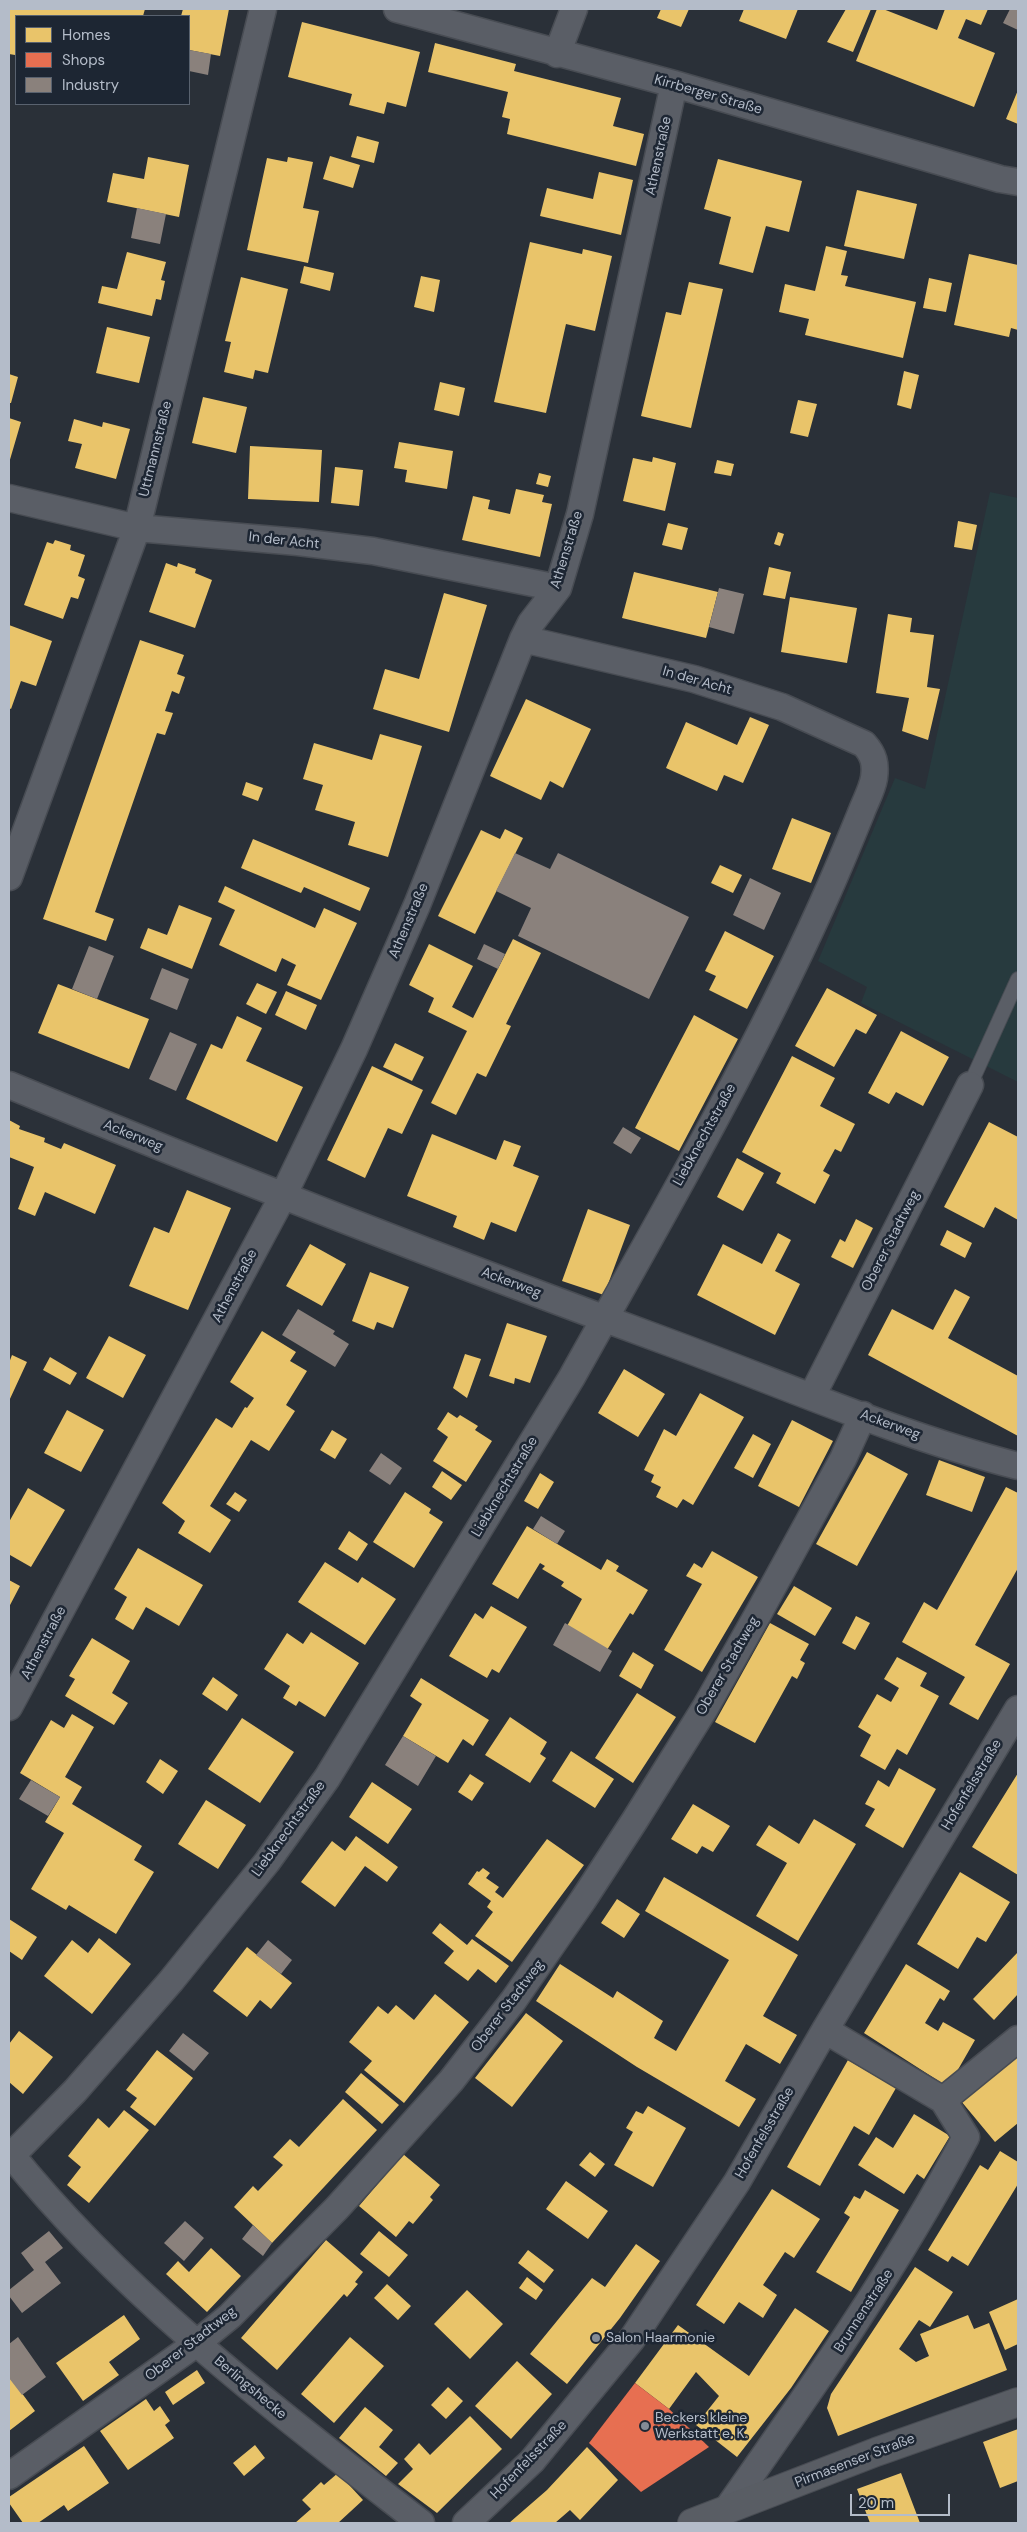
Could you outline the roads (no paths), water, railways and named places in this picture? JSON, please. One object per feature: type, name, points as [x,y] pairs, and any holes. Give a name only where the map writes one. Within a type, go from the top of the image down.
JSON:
[{"type":"main road","name":"Pirmasenser Straße","points":[[692,2523],[725,2512],[876,2452],[1018,2402]]},
{"type":"street","name":"Uttmannstraße","points":[[9,877],[137,528],[263,9]]},
{"type":"street","name":"Kirrberger Straße","points":[[397,9],[557,54],[674,84],[1000,180],[1018,182]]},
{"type":"street","points":[[557,54],[574,9]]},
{"type":"street","name":"Athenstraße","points":[[9,1708],[283,1196],[354,1049],[417,905],[523,639],[531,623],[558,588],[580,514],[674,84]]},
{"type":"street","name":"In der Acht","points":[[9,498],[137,528],[298,542],[373,551],[558,588]]},
{"type":"street","name":"In der Acht","points":[[523,639],[694,679],[782,707],[864,744]]},
{"type":"street","name":"Liebknechtstraße","points":[[10,2155],[75,2091],[171,1980],[267,1862],[316,1794],[389,1679],[572,1377],[735,1080],[797,959],[874,780],[875,762],[872,752],[864,744]]},
{"type":"street","name":"Ackerweg","points":[[9,1085],[283,1196],[604,1319],[933,1441],[1018,1466]]},
{"type":"street","name":"Oberer Stadtweg","points":[[812,1396],[970,1085]]},
{"type":"street","name":"Oberer Stadtweg","points":[[9,2476],[197,2343],[230,2316],[337,2208],[451,2081],[513,2001],[589,1892],[705,1708],[839,1467],[863,1415]]},
{"type":"street","name":"Hofenfelsstraße","points":[[466,2523],[532,2461],[632,2339],[736,2182],[1018,1709]]},
{"type":"street","name":"Brunnenstraße","points":[[725,2512],[827,2367],[889,2272],[966,2137],[943,2100],[825,2030]]},
{"type":"street","points":[[943,2100],[1018,2039]]},
{"type":"street","name":"Berlingshecke","points":[[10,2155],[68,2220],[120,2274],[197,2343],[273,2408],[421,2523]]},
{"type":"lane","points":[[970,1085],[1018,978]]},
{"type":"place","name":"Salon Haarmonie","points":[[596,2338]]},
{"type":"place","name":"Beckers kleine Werkstatt e. K.","points":[[645,2426]]}]
